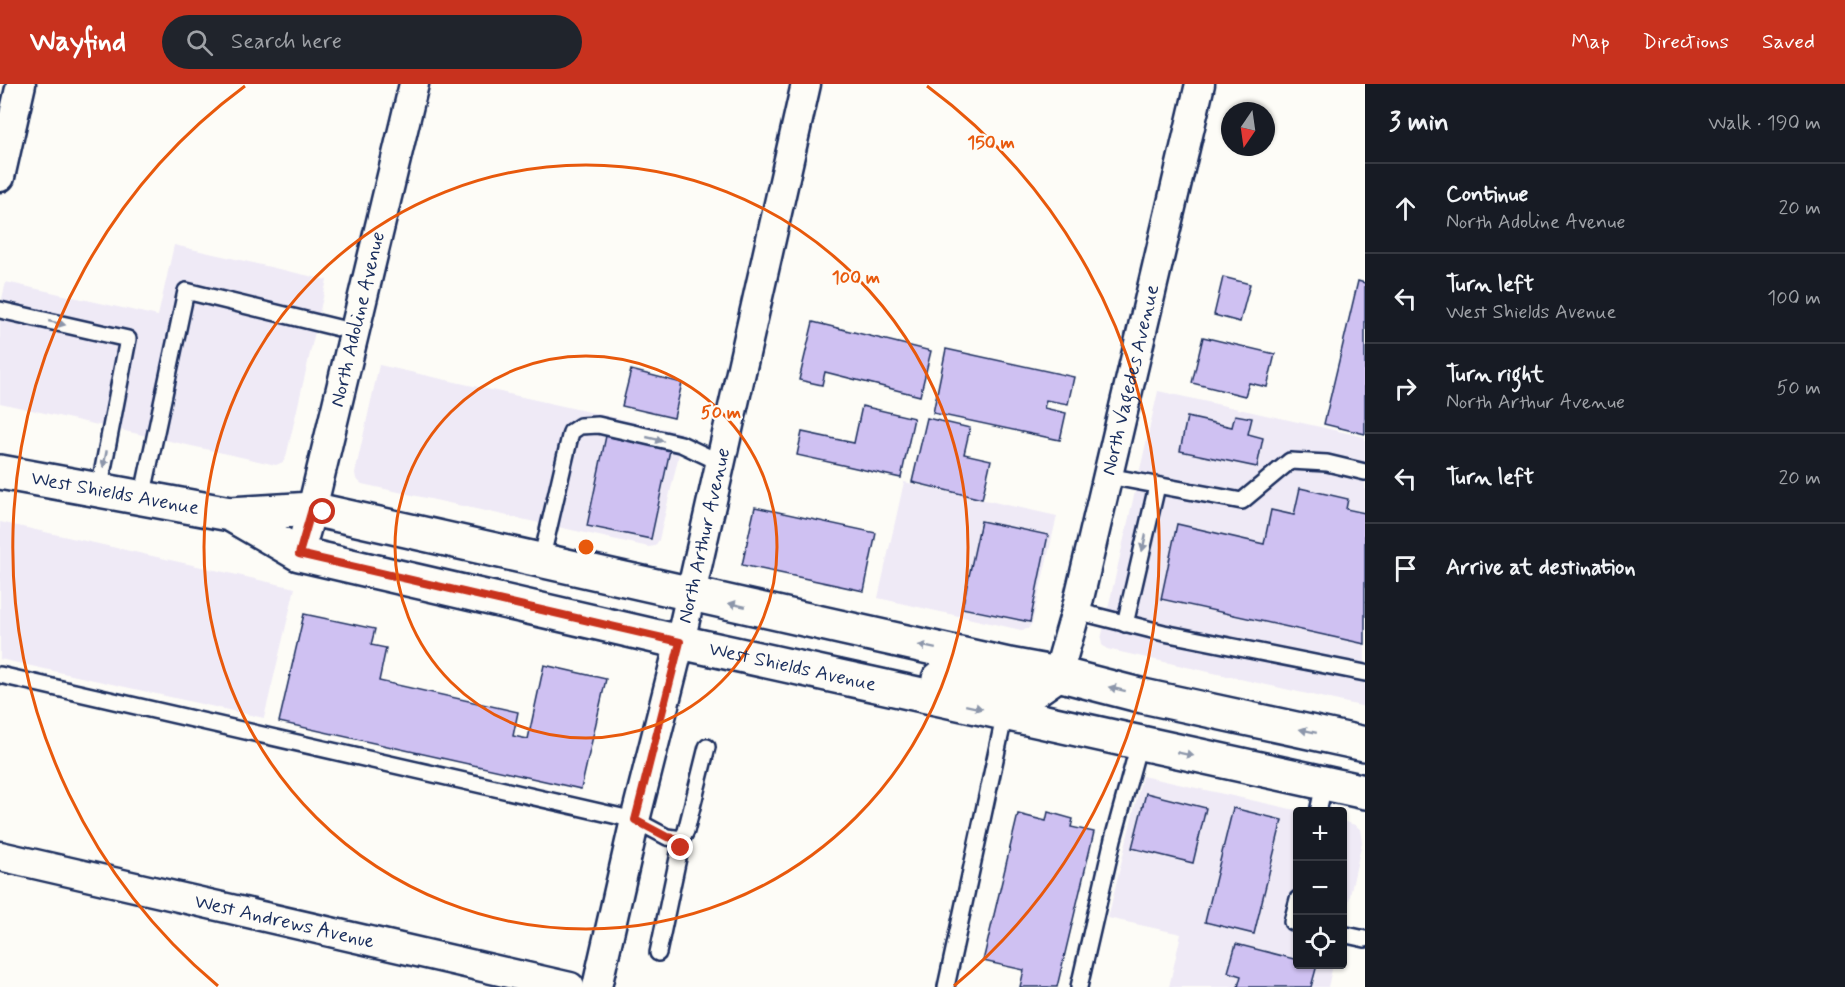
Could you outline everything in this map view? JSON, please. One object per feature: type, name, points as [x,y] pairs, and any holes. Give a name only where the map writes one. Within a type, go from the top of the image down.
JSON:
[{"type":"main road","name":"West Shields Avenue","points":[[0,472],[230,514],[312,509],[1365,744]]},
{"type":"main road","name":"West Shields Avenue","points":[[230,514],[299,554],[1139,744],[1321,798],[1365,792]]},
{"type":"main road","points":[[860,682],[914,675],[1032,692],[1058,674]]},
{"type":"street","points":[[0,177],[21,84]]},
{"type":"street","name":"North Adoline Avenue","points":[[299,554],[312,509],[414,84]]},
{"type":"street","name":"North Arthur Avenue","points":[[597,987],[635,820],[680,642],[806,84]]},
{"type":"street","name":"North Vagedes Avenue","points":[[1058,674],[1076,612],[1200,84]]},
{"type":"street","name":"West Andrews Avenue","points":[[0,856],[570,987]]},
{"type":"lane","points":[[142,498],[186,291],[354,332]]},
{"type":"lane","points":[[0,310],[128,339],[99,490]]},
{"type":"lane","points":[[541,561],[571,432],[580,426],[598,425],[681,444],[720,462]]},
{"type":"lane","points":[[1108,476],[1242,501],[1290,461],[1327,463],[1365,472]]},
{"type":"lane","points":[[1125,624],[1157,486]]},
{"type":"lane","points":[[1076,612],[1365,673]]},
{"type":"lane","points":[[0,675],[635,820],[667,837],[682,839]]},
{"type":"lane","points":[[946,987],[1005,713]]},
{"type":"lane","points":[[1079,987],[1113,839],[1139,744]]},
{"type":"lane","points":[[658,952],[682,839],[707,747]]},
{"type":"lane","points":[[1347,934],[1365,939]]},
{"type":"shaded area","points":[[174,245],[327,280],[283,462],[276,465],[0,403],[0,307],[6,282],[158,316]]},
{"type":"shaded area","points":[[379,365],[684,433],[659,540],[655,546],[649,547],[362,484],[356,479],[355,473]]},
{"type":"shaded area","points":[[1158,391],[1365,437],[1365,707],[1107,649],[1102,645],[1101,639]]},
{"type":"shaded area","points":[[904,482],[1057,516],[1032,623],[1028,629],[1021,630],[878,598]]},
{"type":"shaded area","points":[[0,522],[295,588],[264,718],[0,659]]},
{"type":"shaded area","points":[[1142,776],[1293,809],[1293,969],[1332,969],[1328,987],[1169,987],[1181,934],[1108,918]]},
{"type":"shaded area","points":[[1347,822],[1360,829],[1362,842],[1347,909]]},
{"type":"building","points":[[1223,277],[1250,284],[1240,322],[1214,315]]},
{"type":"building","points":[[1358,281],[1365,283],[1365,434],[1324,424]]},
{"type":"building","points":[[813,322],[931,351],[920,396],[825,372],[822,385],[799,380]]},
{"type":"building","points":[[1203,337],[1275,354],[1267,387],[1249,383],[1245,396],[1192,383]]},
{"type":"building","points":[[946,349],[1074,377],[1068,404],[1046,400],[1044,408],[1066,413],[1060,440],[933,413]]},
{"type":"building","points":[[631,370],[682,383],[674,418],[622,406]]},
{"type":"building","points":[[862,406],[914,418],[901,478],[797,455],[802,432],[854,443]]},
{"type":"building","points":[[1235,415],[1252,418],[1248,434],[1263,438],[1257,467],[1180,451],[1187,417],[1232,427]]},
{"type":"building","points":[[927,418],[970,428],[964,454],[991,460],[982,499],[912,482]]},
{"type":"building","points":[[606,436],[670,450],[651,539],[587,526]]},
{"type":"building","points":[[1300,488],[1348,499],[1346,509],[1365,513],[1365,644],[1161,599],[1177,524],[1264,544],[1271,510],[1294,515]]},
{"type":"building","points":[[755,507],[876,533],[864,591],[742,565]]},
{"type":"building","points":[[981,521],[1048,535],[1030,622],[962,608]]},
{"type":"building","points":[[304,614],[375,629],[371,645],[386,648],[379,681],[518,712],[513,736],[528,739],[544,665],[606,679],[581,789],[279,722]]},
{"type":"building","points":[[1146,793],[1206,808],[1193,863],[1132,848]]},
{"type":"building","points":[[1233,808],[1282,820],[1254,934],[1205,922]]},
{"type":"building","points":[[1048,812],[1073,819],[1071,827],[1094,832],[1057,987],[1020,987],[1024,970],[983,961],[1018,814],[1046,821]]},
{"type":"building","points":[[1236,944],[1293,959],[1293,969],[1316,969],[1311,987],[1238,987],[1241,976],[1228,972]]},
{"type":"route","points":[[323,512],[312,509],[299,554],[680,642],[635,820],[667,837],[682,839],[681,848]]}]
